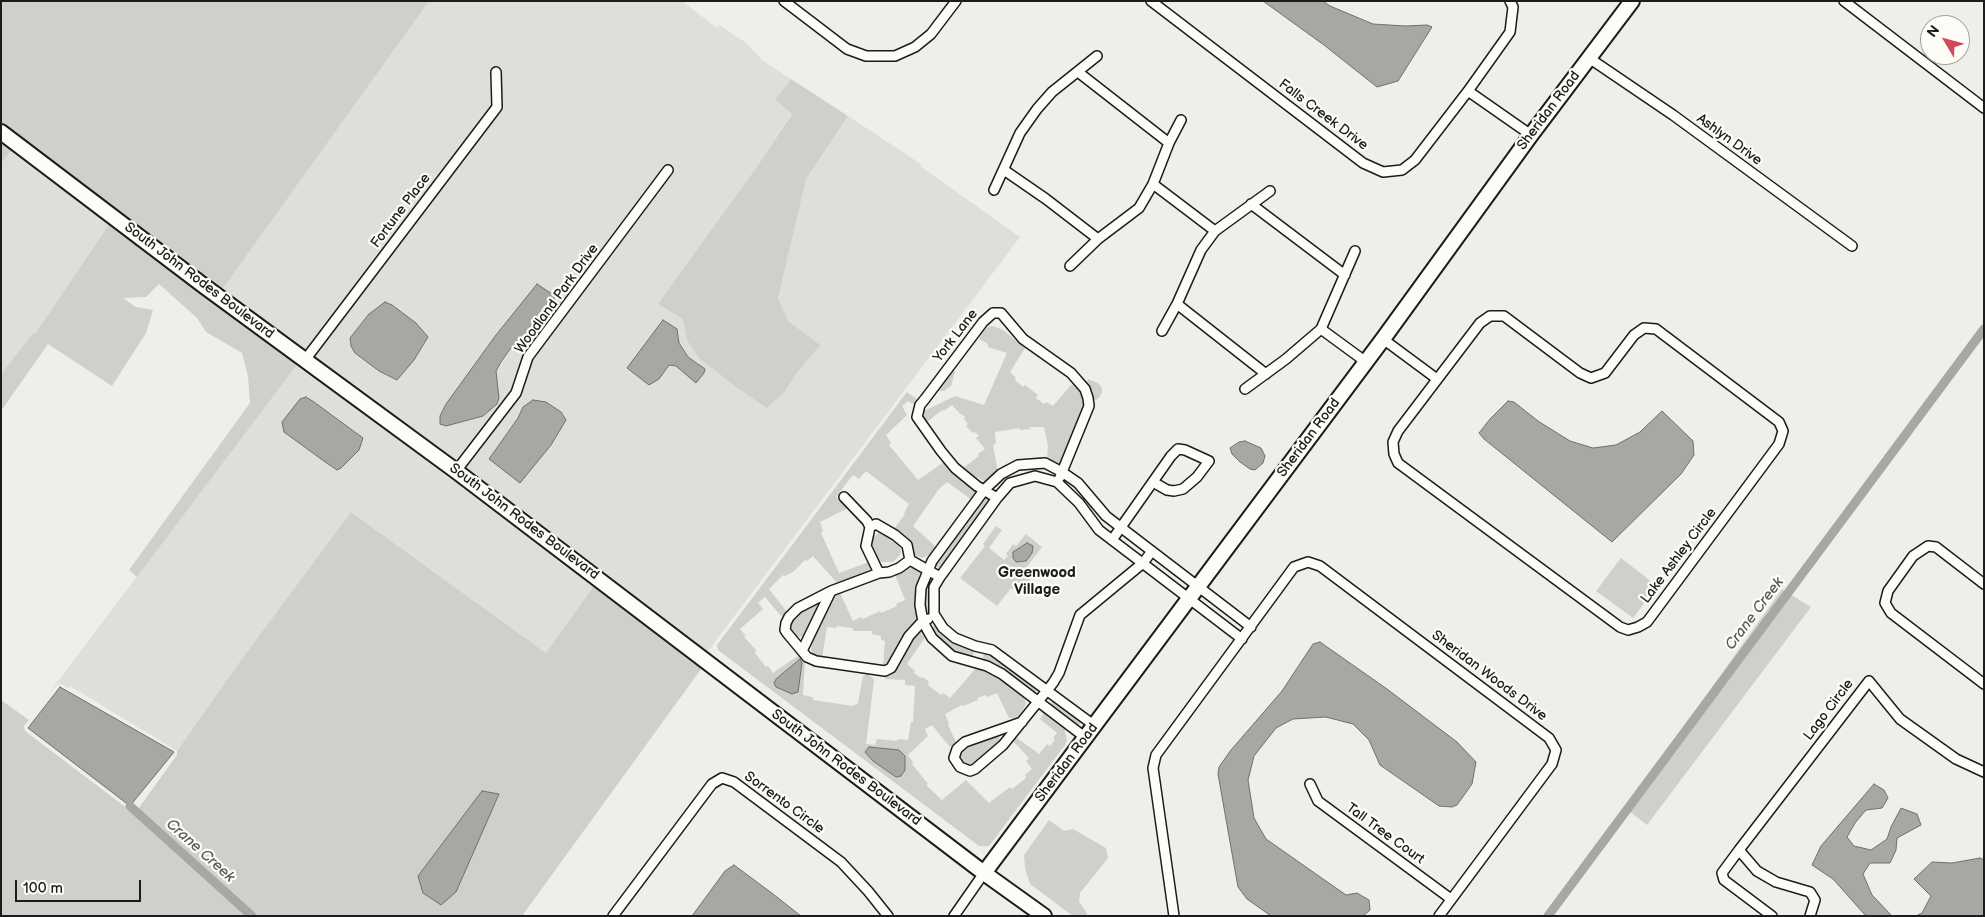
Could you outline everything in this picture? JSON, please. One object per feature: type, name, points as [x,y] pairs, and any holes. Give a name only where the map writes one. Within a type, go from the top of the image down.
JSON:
[{"type":"main road","name":"Sheridan Road","points":[[984,873],[1366,362],[1531,135],[1632,1]]},
{"type":"main road","name":"South John Rodes Boulevard","points":[[1,132],[204,286],[456,471],[984,873],[1044,916]]},
{"type":"street","points":[[784,1],[847,49],[866,56],[895,56],[916,47],[931,34],[956,1]]},
{"type":"street","name":"Falls Creek Drive","points":[[1151,1],[1363,163],[1383,172],[1402,170],[1415,160],[1468,91],[1510,32],[1513,7],[1510,1]]},
{"type":"street","points":[[1844,1],[1984,108]]},
{"type":"street","points":[[994,190],[1020,133],[1036,109],[1052,92],[1097,56]]},
{"type":"street","name":"Ashlyn Drive","points":[[1589,58],[1673,115],[1852,246]]},
{"type":"street","name":"Fortune Place","points":[[305,360],[497,108],[496,72]]},
{"type":"street","points":[[1078,72],[1170,142]]},
{"type":"street","points":[[1468,91],[1531,135]]},
{"type":"street","points":[[1070,266],[1098,239],[1139,208],[1153,184],[1181,120]]},
{"type":"street","name":"Woodland Park Drive","points":[[456,471],[516,393],[528,357],[668,170]]},
{"type":"street","points":[[1004,170],[1098,239]]},
{"type":"street","points":[[1153,184],[1215,231]]},
{"type":"street","points":[[1162,331],[1177,304],[1201,250],[1215,231],[1270,191]]},
{"type":"street","points":[[1251,204],[1345,275]]},
{"type":"street","points":[[1245,389],[1321,329],[1355,251]]},
{"type":"street","points":[[1177,304],[1266,374]]},
{"type":"street","name":"York Lane","points":[[997,498],[955,468],[941,452],[917,417],[920,405],[978,328],[988,316],[997,312],[1001,313],[1023,339],[1071,373],[1085,389],[1089,406],[1057,482]]},
{"type":"street","name":"Lake Ashley Circle","points":[[1490,316],[1504,316],[1580,373],[1591,378],[1604,373],[1634,334],[1644,328],[1656,330],[1779,422],[1783,431],[1779,444],[1647,622],[1628,630],[1620,627],[1398,463],[1394,454],[1393,442],[1398,431],[1437,379],[1480,323],[1490,316]]},
{"type":"street","points":[[1321,329],[1366,362]]},
{"type":"street","points":[[1383,339],[1437,379]]},
{"type":"street","points":[[1112,540],[1152,482],[1178,449],[1186,450],[1209,462],[1197,477],[1183,489],[1167,490],[1152,482]]},
{"type":"street","points":[[1086,738],[1002,674],[952,656],[932,638],[923,622],[920,596],[927,570],[985,489],[1001,474],[1018,466],[1045,464],[1062,472],[1078,483],[1098,508],[1120,527],[1251,627]]},
{"type":"street","points":[[1095,726],[992,650],[956,638],[943,628],[934,614],[934,587],[997,498],[1010,484],[1034,476],[1057,482],[1079,503],[1099,530],[1242,639]]},
{"type":"street","points":[[844,497],[867,521],[870,527],[866,546],[879,573]]},
{"type":"street","points":[[870,527],[876,524],[895,535],[907,545],[910,560],[940,577]]},
{"type":"street","points":[[1984,584],[1936,547],[1928,546],[1913,556],[1888,591],[1885,603],[1891,613],[1984,684]]},
{"type":"street","points":[[1022,722],[965,742],[957,749],[954,758],[965,770],[970,771],[975,769],[1003,745],[1022,722],[1037,701],[1047,691],[1059,673],[1080,615],[1143,563],[1152,551]]},
{"type":"street","points":[[910,560],[899,568],[886,573],[879,573],[831,591],[798,608],[789,617],[785,630],[807,657],[816,661],[884,671],[891,668],[909,636],[934,614]]},
{"type":"street","name":"Sheridan Woods Drive","points":[[1174,916],[1153,768],[1156,755],[1294,567],[1308,562],[1320,566],[1548,738],[1556,750],[1552,764],[1439,916]]},
{"type":"street","points":[[802,651],[831,591]]},
{"type":"street","points":[[977,664],[981,647]]},
{"type":"street","name":"Lago Circle","points":[[1772,916],[1724,880],[1722,873],[1869,681],[1900,719],[1956,759],[1984,772]]},
{"type":"street","name":"Sorrento Circle","points":[[613,916],[712,784],[722,778],[734,782],[840,862],[868,891],[888,916]]},
{"type":"street","name":"Tall Tree Court","points":[[1310,784],[1318,801],[1452,900]]},
{"type":"street","points":[[1739,850],[1757,872],[1776,882],[1810,892],[1815,900],[1810,916]]},
{"type":"street","points":[[954,916],[984,873]]},
{"type":"shaded area","points":[[1,1],[429,1],[221,291],[1,127]]},
{"type":"shaded area","points":[[429,1],[682,1],[717,28],[719,25],[745,42],[762,60],[791,79],[775,100],[792,113],[754,171],[683,319],[687,340],[785,391],[796,374],[788,321],[778,298],[800,201],[806,179],[848,116],[921,164],[920,166],[1020,237],[705,655],[220,291]],"holes":[[[538,284],[526,342],[510,349],[496,371],[499,399],[483,416],[446,426],[440,416],[446,404],[496,335]],[[369,314],[428,337],[414,360],[397,380],[379,371],[355,353],[350,339]],[[663,320],[677,329],[679,343],[688,357],[700,364],[669,365],[659,379]],[[523,407],[520,483],[489,459],[518,418]]]},
{"type":"shaded area","points":[[1263,1],[1323,1],[1330,6],[1373,24],[1427,25],[1432,27],[1398,81],[1377,87],[1324,45]]},
{"type":"shaded area","points":[[791,79],[848,116],[806,179],[778,298],[788,321],[820,345],[796,374],[785,391],[767,408],[699,358],[687,340],[683,319],[658,304],[754,171],[792,114],[775,100]]},
{"type":"shaded area","points":[[1,139],[14,147],[1,164]]},
{"type":"shaded area","points":[[14,147],[112,220],[35,334],[33,333],[1,374],[1,164]]},
{"type":"shaded area","points":[[112,220],[293,356],[296,366],[137,577],[129,570],[250,403],[248,376],[242,353],[206,332],[197,318],[159,284],[146,297],[123,298],[136,307],[153,310],[146,333],[112,386],[48,344],[1,411],[1,374],[33,333],[35,334]]},
{"type":"shaded area","points":[[537,284],[555,296],[553,305],[526,342],[510,349],[501,362],[496,371],[499,398],[497,404],[483,416],[446,426],[440,424],[440,416],[446,404],[496,335]]},
{"type":"shaded area","points":[[385,302],[416,323],[428,337],[414,360],[397,380],[379,371],[355,353],[351,346],[350,338],[369,314]]},
{"type":"shaded area","points":[[663,320],[677,329],[679,343],[688,357],[705,369],[696,383],[676,366],[669,365],[659,379],[649,385],[627,368]]},
{"type":"shaded area","points":[[993,326],[1003,330],[1025,348],[1010,372],[1016,378],[1015,380],[1038,395],[1036,398],[1044,404],[1046,402],[1053,406],[1071,385],[1075,384],[1083,394],[1083,408],[1065,456],[1058,466],[1047,460],[1048,445],[1044,427],[1030,427],[1030,429],[1020,430],[1019,428],[995,432],[996,444],[993,445],[998,472],[984,481],[963,468],[985,449],[976,438],[979,436],[966,426],[968,424],[964,419],[965,417],[952,405],[927,422],[922,412],[955,396],[984,405],[1007,353],[988,347],[988,344],[979,339],[983,331]]},
{"type":"shaded area","points":[[293,356],[596,583],[546,653],[351,512],[241,660],[177,751],[70,686],[69,688],[59,683],[49,693],[296,366]],"holes":[[[314,402],[343,423],[337,470],[284,432]]]},
{"type":"shaded area","points":[[953,369],[955,372],[951,386],[944,391],[938,391],[937,388]]},
{"type":"shaded area","points":[[1088,379],[1098,383],[1102,388],[1102,393],[1098,399],[1095,400],[1093,398],[1087,382]]},
{"type":"shaded area","points":[[907,392],[919,401],[916,406],[908,401],[902,406],[907,415],[886,435],[891,443],[889,445],[918,480],[944,462],[954,474],[975,491],[976,494],[972,500],[947,482],[939,489],[913,526],[936,547],[931,554],[922,558],[911,554],[894,529],[905,514],[909,504],[866,471],[859,479],[853,475],[836,497],[846,506],[846,509],[820,522],[823,531],[821,533],[839,573],[869,562],[870,570],[838,584],[813,556],[807,561],[805,560],[793,572],[785,576],[783,575],[769,589],[787,612],[785,617],[780,615],[765,597],[758,603],[763,609],[740,629],[746,636],[744,637],[756,650],[755,653],[773,673],[798,656],[805,660],[803,695],[813,697],[813,700],[853,706],[858,703],[863,676],[868,674],[873,678],[866,744],[875,745],[877,739],[908,740],[911,722],[913,722],[915,686],[905,685],[905,680],[886,679],[883,676],[915,634],[920,631],[924,632],[926,636],[907,664],[915,671],[914,673],[921,678],[923,677],[929,682],[928,685],[941,695],[943,693],[950,698],[977,667],[981,667],[1001,678],[1019,693],[1024,698],[1026,704],[1019,716],[1014,718],[1009,718],[997,693],[977,698],[978,700],[962,705],[945,714],[957,744],[954,747],[949,746],[932,725],[925,729],[928,736],[908,755],[913,762],[912,764],[928,784],[926,785],[942,800],[966,780],[989,803],[1010,787],[1012,789],[1026,778],[1025,775],[1032,769],[1026,761],[1029,758],[1013,739],[1017,738],[1039,754],[1047,744],[1050,746],[1055,740],[1053,738],[1057,733],[1040,719],[1043,714],[1040,709],[1064,727],[1067,740],[1065,745],[989,846],[979,846],[718,650],[717,645]]},
{"type":"shaded area","points":[[306,397],[363,438],[359,450],[337,470],[284,432],[282,422],[300,399]]},
{"type":"shaded area","points":[[533,400],[546,402],[561,412],[566,420],[551,445],[520,483],[489,459],[518,418],[523,407]]},
{"type":"shaded area","points":[[1508,401],[1514,402],[1538,421],[1570,441],[1593,448],[1616,445],[1640,432],[1662,411],[1693,441],[1694,455],[1681,474],[1612,542],[1479,433]]},
{"type":"shaded area","points":[[1245,441],[1261,448],[1265,456],[1263,463],[1255,470],[1250,469],[1232,454],[1230,448],[1239,442]]},
{"type":"shaded area","points":[[985,494],[991,498],[991,501],[943,565],[938,568],[934,564]]},
{"type":"shaded area","points":[[351,512],[546,653],[596,583],[704,665],[522,916],[1,916],[1,700],[29,720],[24,726],[25,731],[128,809],[131,810],[135,807],[138,809],[241,660]]},
{"type":"shaded area","points":[[996,526],[1002,530],[989,548],[1004,560],[1008,556],[1006,554],[1013,544],[1016,546],[1026,534],[1042,547],[1022,573],[1031,580],[1020,594],[1011,588],[997,606],[960,578],[985,546],[983,544]]},
{"type":"shaded area","points":[[879,532],[895,541],[901,550],[900,555],[893,562],[881,562],[870,549],[872,539]]},
{"type":"shaded area","points":[[1027,543],[1033,546],[1032,553],[1026,561],[1016,562],[1013,558],[1013,552]]},
{"type":"shaded area","points":[[1621,558],[1657,586],[1633,618],[1596,591]]},
{"type":"shaded area","points":[[908,562],[920,572],[915,593],[917,620],[904,635],[889,664],[883,666],[885,641],[881,640],[881,636],[872,634],[872,631],[853,631],[853,628],[837,626],[836,628],[827,627],[822,658],[814,655],[811,650],[812,642],[834,594],[840,593],[853,621],[861,617],[863,619],[880,611],[881,613],[905,600],[894,572]]},
{"type":"shaded area","points":[[928,574],[935,578],[930,612],[925,616],[922,597]]},
{"type":"shaded area","points":[[1782,589],[1811,607],[1647,825],[1624,807],[1668,751]]},
{"type":"shaded area","points":[[816,603],[819,609],[804,636],[794,635],[790,627],[792,621],[800,611]]},
{"type":"shaded area","points":[[935,625],[959,646],[972,651],[974,653],[972,656],[953,652],[932,629]]},
{"type":"shaded area","points":[[1320,642],[1387,689],[1457,742],[1476,762],[1472,784],[1457,805],[1452,807],[1439,806],[1380,765],[1369,740],[1353,724],[1326,717],[1293,719],[1276,728],[1254,756],[1248,780],[1254,818],[1266,839],[1346,895],[1357,893],[1369,900],[1370,910],[1363,916],[1271,916],[1247,899],[1238,887],[1218,774],[1219,767],[1231,750],[1282,691],[1313,644]]},
{"type":"shaded area","points":[[991,653],[1037,687],[1037,691],[1033,693],[984,661],[983,655]]},
{"type":"shaded area","points":[[800,659],[802,663],[798,692],[792,694],[776,687],[774,683],[776,679]]},
{"type":"shaded area","points":[[60,687],[174,752],[130,806],[28,728]]},
{"type":"shaded area","points":[[1056,701],[1081,720],[1080,724],[1075,724],[1052,706],[1051,703]]},
{"type":"shaded area","points":[[994,735],[999,737],[1000,743],[978,762],[968,765],[962,761],[960,754],[963,749]]},
{"type":"shaded area","points":[[869,747],[899,750],[905,756],[905,770],[901,776],[896,777],[873,761],[865,752]]},
{"type":"shaded area","points":[[1874,784],[1884,790],[1888,798],[1882,808],[1866,810],[1855,823],[1847,837],[1854,846],[1871,850],[1887,839],[1901,808],[1917,814],[1921,825],[1897,838],[1896,850],[1890,863],[1870,863],[1863,874],[1872,895],[1892,916],[1866,916],[1833,879],[1812,865],[1821,846]]},
{"type":"shaded area","points":[[482,791],[499,794],[456,892],[441,905],[423,893],[418,876]]},
{"type":"shaded area","points":[[1049,820],[1064,831],[1073,829],[1106,848],[1108,858],[1080,893],[1079,902],[1087,913],[1086,916],[1073,916],[1030,884],[1025,868],[1024,855]]},
{"type":"shaded area","points":[[1980,858],[1984,860],[1984,916],[1916,916],[1922,913],[1931,896],[1914,879],[1932,862],[1952,863]]},
{"type":"shaded area","points":[[734,865],[801,916],[692,916],[725,871]]},
{"type":"waterway","name":"Crane Creek","points":[[1548,916],[1984,329]]},
{"type":"waterway","name":"Crane Creek","points":[[130,806],[252,916]]},
{"type":"district","name":"Greenwood Village","points":[[1037,582]]}]
